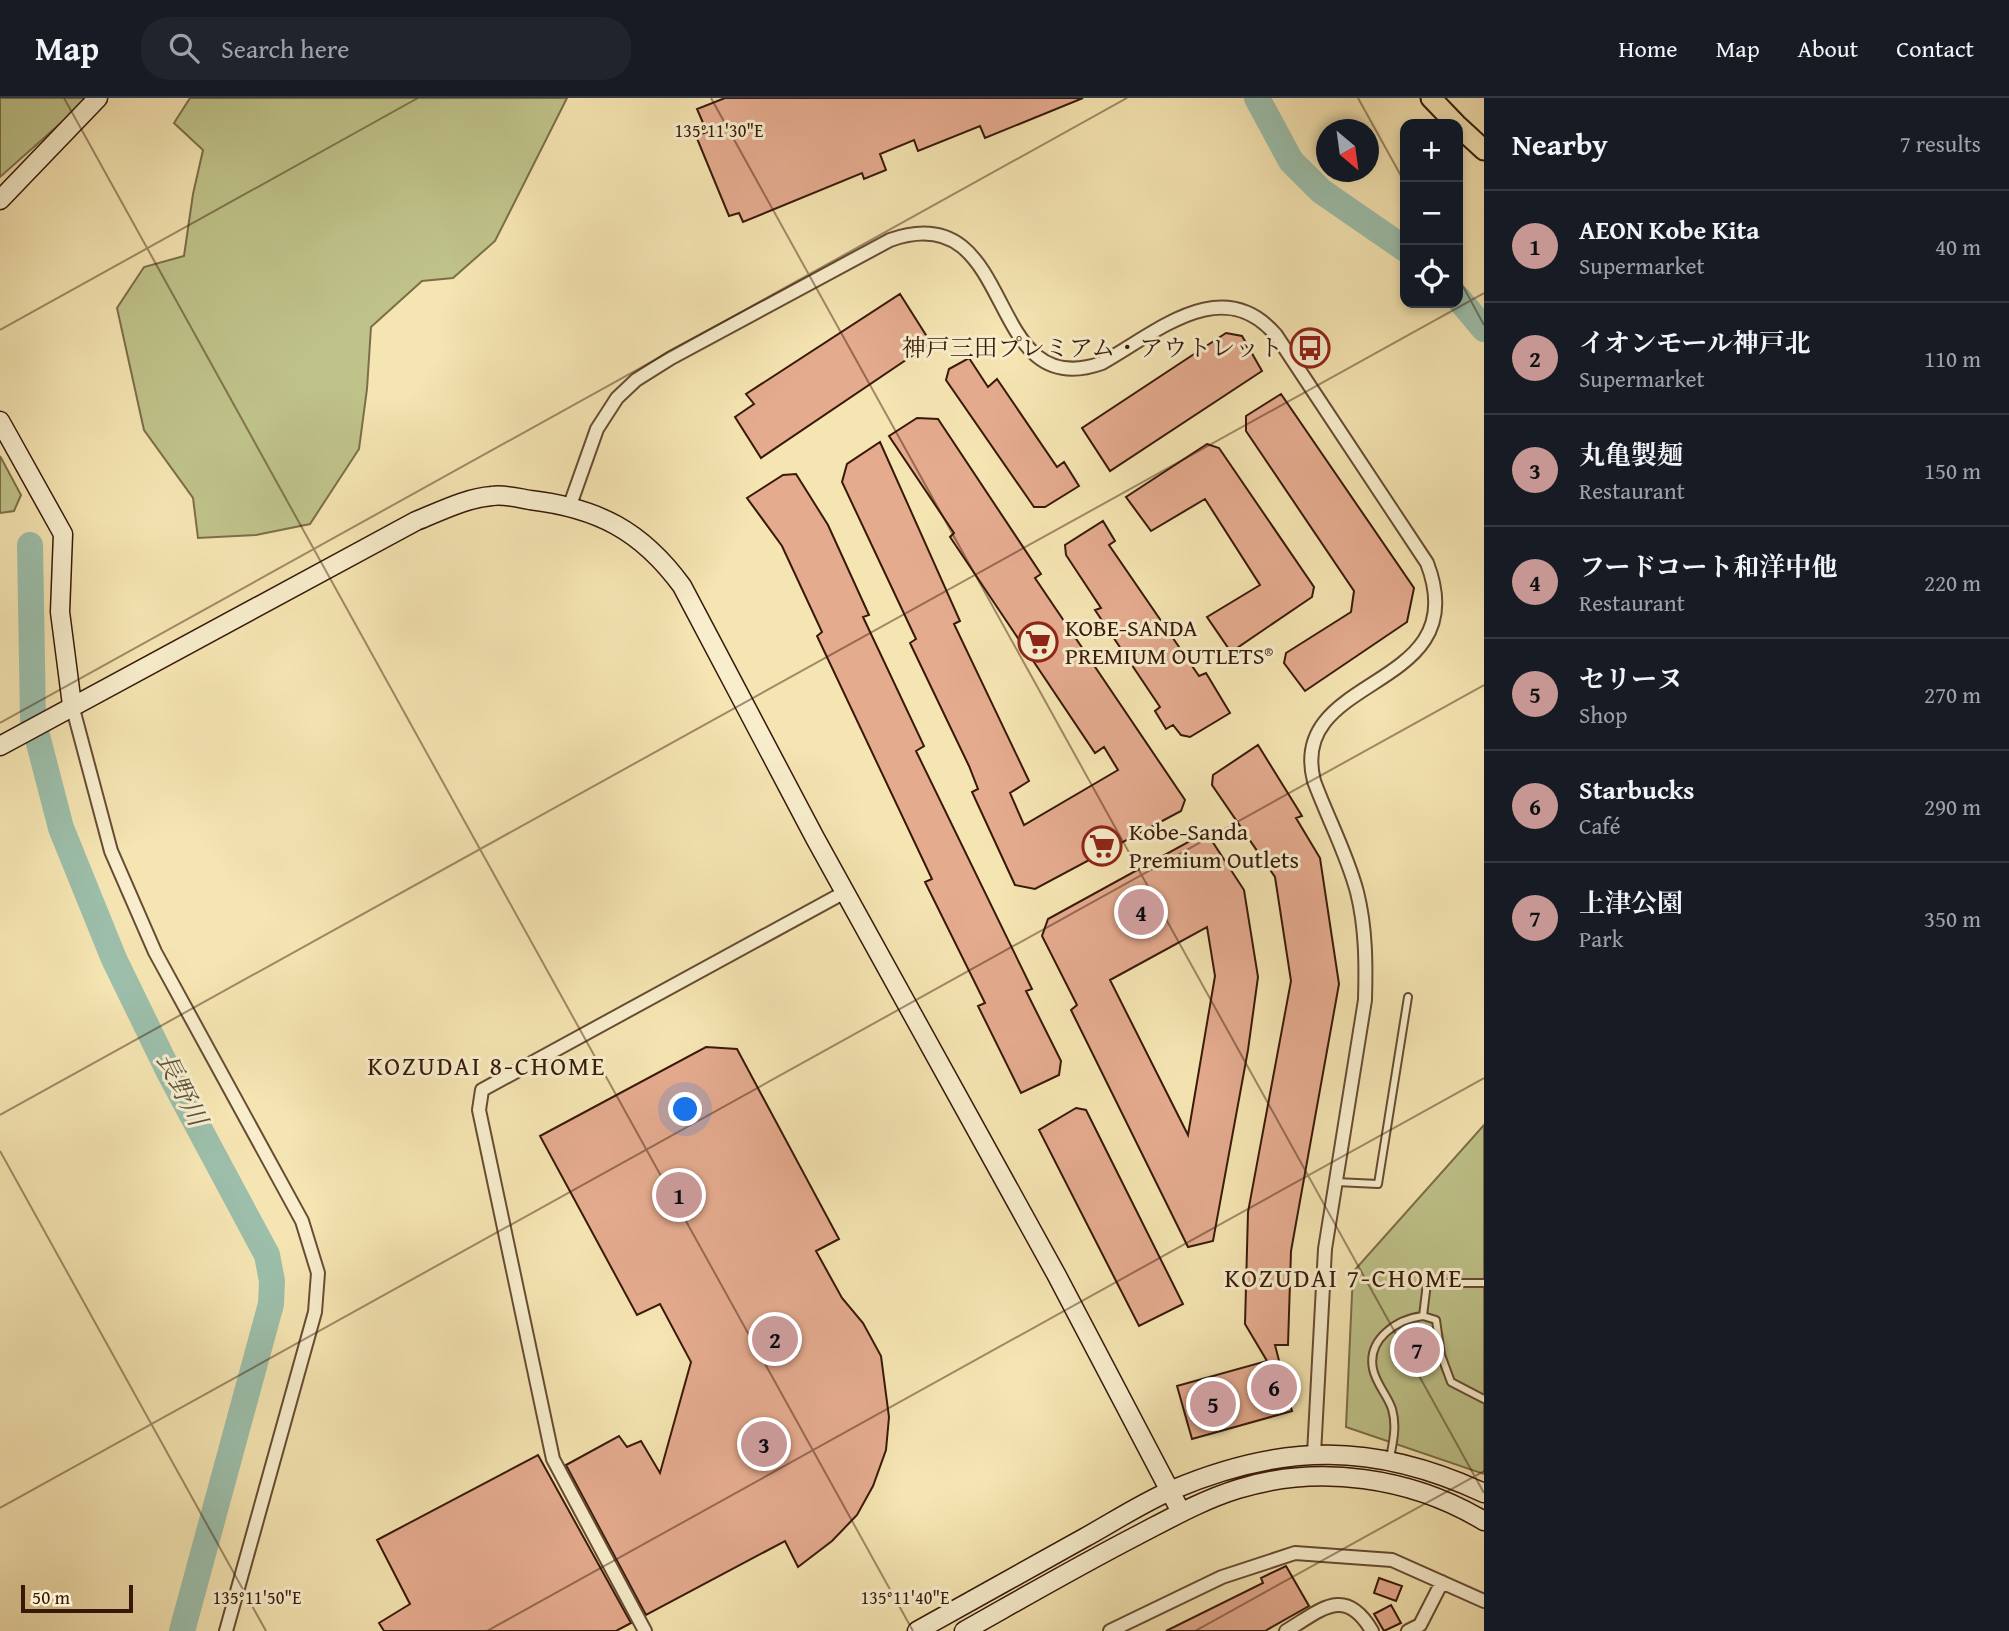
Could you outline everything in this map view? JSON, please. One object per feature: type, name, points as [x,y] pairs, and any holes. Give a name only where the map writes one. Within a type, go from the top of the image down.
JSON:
[{"type":"main road","points":[[1431,98],[1451,119]]},
{"type":"main road","points":[[1463,131],[1484,150]]},
{"type":"street","points":[[0,200],[98,98]]},
{"type":"street","points":[[570,505],[597,429],[612,405],[636,380],[890,240],[907,234],[943,235],[965,248],[1029,350],[1057,367],[1088,368],[1102,363],[1197,310],[1229,307],[1268,325],[1427,563],[1436,593],[1437,609],[1430,631],[1408,661],[1340,706],[1326,719],[1312,749],[1314,781],[1357,893],[1366,947],[1365,1000],[1325,1249],[1314,1454]]},
{"type":"street","points":[[0,421],[64,534],[60,612],[72,705],[111,851],[155,952],[302,1221],[318,1273],[315,1312],[226,1631]]},
{"type":"street","points":[[0,746],[416,521],[457,504],[494,495],[570,505],[624,530],[656,555],[682,586],[845,892],[1056,1274],[1181,1513]]},
{"type":"street","points":[[645,1631],[553,1459],[479,1111],[482,1090],[845,892]]},
{"type":"street","points":[[917,1631],[1170,1491],[1247,1465],[1314,1454],[1390,1458],[1484,1493]]},
{"type":"street","points":[[964,1631],[1181,1513],[1238,1489],[1301,1478],[1361,1477],[1412,1489],[1464,1509],[1484,1521]]},
{"type":"street","points":[[1110,1631],[1135,1625],[1222,1577],[1295,1553],[1392,1560],[1484,1601]]},
{"type":"street","points":[[1409,1631],[1420,1625],[1442,1582]]},
{"type":"street","points":[[1286,1631],[1328,1605],[1348,1605],[1361,1613],[1372,1631]]},
{"type":"lane","points":[[1336,1182],[1378,1184],[1408,997]]},
{"type":"lane","points":[[1423,1316],[1427,1283],[1484,1283]]},
{"type":"lane","points":[[1390,1458],[1395,1428],[1391,1408],[1373,1368],[1375,1345],[1389,1329],[1409,1318],[1423,1316],[1436,1320],[1441,1355],[1451,1382],[1484,1399]]},
{"type":"green space","points":[[0,98],[89,98],[0,177]]},
{"type":"green space","points":[[190,98],[567,98],[495,241],[453,278],[422,281],[371,327],[359,449],[310,524],[256,535],[198,538],[193,498],[144,430],[117,308],[144,267],[184,256],[203,150],[174,123]]},
{"type":"green space","points":[[0,456],[21,495],[14,511],[0,513]]},
{"type":"green space","points":[[1484,1125],[1484,1474],[1346,1427],[1353,1272]]},
{"type":"building","points":[[725,98],[1083,98],[985,138],[980,126],[918,151],[914,140],[880,154],[886,170],[864,179],[862,173],[743,222],[739,213],[729,216],[696,136],[707,132],[697,109]]},
{"type":"building","points":[[900,294],[931,343],[761,458],[735,417],[754,404],[746,394]]},
{"type":"building","points":[[1226,333],[1242,336],[1262,371],[1110,471],[1082,428]]},
{"type":"building","points":[[969,358],[988,387],[997,379],[1057,467],[1064,462],[1079,486],[1045,507],[1034,507],[946,380],[949,369]]},
{"type":"building","points":[[1281,394],[1414,588],[1407,622],[1305,691],[1284,663],[1286,653],[1351,612],[1354,591],[1246,431],[1246,416]]},
{"type":"building","points":[[917,418],[938,419],[1041,574],[1035,578],[1185,800],[1181,811],[1035,889],[1015,885],[972,792],[978,789],[969,766],[910,643],[916,639],[842,482],[847,464],[880,442],[960,621],[954,624],[1029,781],[1010,793],[1024,825],[1118,770],[1104,747],[1095,753],[950,537],[954,533],[889,436]]},
{"type":"building","points":[[1207,444],[1219,448],[1314,587],[1312,597],[1231,652],[1207,617],[1260,585],[1205,499],[1151,531],[1126,497]]},
{"type":"building","points":[[796,474],[828,525],[869,615],[863,617],[924,746],[916,751],[1032,989],[1026,991],[1061,1061],[1059,1075],[1021,1093],[978,1006],[985,1003],[925,882],[932,879],[817,636],[822,632],[782,546],[747,498],[783,475]]},
{"type":"building","points":[[1103,521],[1115,541],[1109,545],[1199,676],[1206,673],[1230,713],[1190,737],[1181,735],[1173,725],[1166,729],[1155,711],[1160,707],[1095,610],[1101,608],[1066,555],[1065,545]]},
{"type":"building","points":[[1258,745],[1302,816],[1296,818],[1320,858],[1339,984],[1291,1251],[1288,1345],[1275,1345],[1292,1411],[1192,1439],[1177,1386],[1267,1361],[1245,1324],[1248,1212],[1291,981],[1275,877],[1212,785],[1213,775]]},
{"type":"building","points":[[1199,836],[1210,838],[1244,890],[1258,977],[1248,1050],[1213,1241],[1188,1247],[1071,1010],[1077,1005],[1042,936],[1048,919]],"holes":[[[1207,927],[1215,976],[1188,1135],[1110,980]]]},
{"type":"building","points":[[706,1047],[737,1049],[839,1239],[816,1251],[842,1298],[863,1323],[881,1356],[889,1417],[886,1450],[873,1486],[857,1515],[832,1541],[798,1567],[785,1541],[646,1615],[566,1465],[619,1436],[627,1447],[641,1441],[660,1473],[691,1362],[660,1304],[637,1315],[540,1136]]},
{"type":"building","points":[[1076,1108],[1086,1110],[1183,1304],[1139,1326],[1039,1130]]},
{"type":"building","points":[[538,1455],[631,1623],[616,1631],[384,1631],[379,1623],[410,1604],[377,1540]]},
{"type":"building","points":[[1286,1566],[1309,1606],[1265,1631],[1166,1631],[1263,1583],[1261,1578]]},
{"type":"building","points":[[1379,1578],[1402,1586],[1396,1601],[1374,1593]]},
{"type":"building","points":[[1391,1605],[1401,1623],[1384,1631],[1374,1614]]},
{"type":"waterway","points":[[1257,98],[1291,161],[1321,191],[1400,246]]},
{"type":"waterway","points":[[1463,304],[1484,329]]},
{"type":"waterway","name":"長野川","points":[[30,545],[33,720],[61,828],[114,959],[169,1072],[267,1255],[272,1281],[271,1304],[182,1631]]},
{"type":"place","name":"神戸三田プレミアム・アウトレット","points":[[1310,348]]},
{"type":"place","name":"KOBE-SANDA PREMIUM OUTLETS®","points":[[1038,642]]},
{"type":"place","name":"Kobe-Sanda Premium Outlets","points":[[1102,846]]},
{"type":"place","name":"フードコート和洋中他","points":[[1141,912]]},
{"type":"place","name":"AEON Kobe Kita","points":[[679,1195]]},
{"type":"place","name":"イオンモール神戸北","points":[[775,1339]]},
{"type":"place","name":"上津公園","points":[[1417,1350]]},
{"type":"place","name":"Starbucks","points":[[1274,1387]]},
{"type":"place","name":"セリーヌ","points":[[1213,1404]]},
{"type":"place","name":"丸亀製麺","points":[[764,1444]]},
{"type":"district","name":"KOZUDAI 8-CHOME","points":[[487,1066]]},
{"type":"district","name":"KOZUDAI 7-CHOME","points":[[1344,1278]]}]
